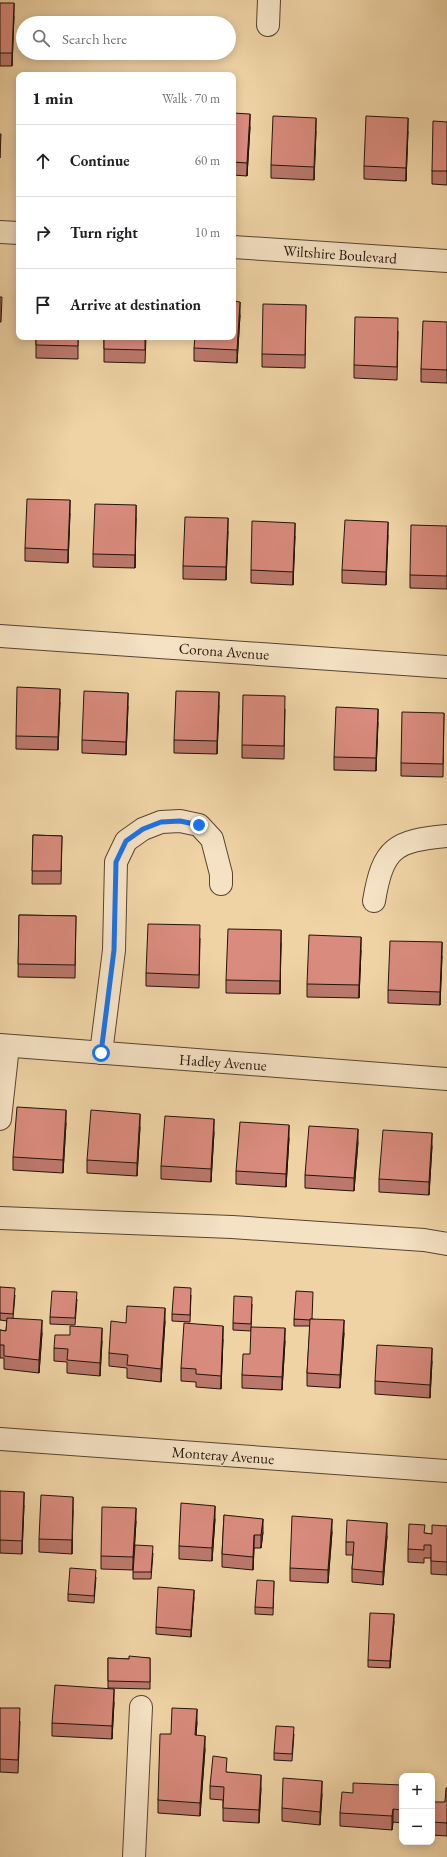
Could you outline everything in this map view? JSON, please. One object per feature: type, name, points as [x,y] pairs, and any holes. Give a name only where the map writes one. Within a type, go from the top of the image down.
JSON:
[{"type":"street","points":[[268,25],[269,0]]},
{"type":"street","points":[[0,232],[16,233]]},
{"type":"street","name":"Wiltshire Boulevard","points":[[236,247],[447,261]]},
{"type":"street","name":"Corona Avenue","points":[[0,636],[447,666]]},
{"type":"street","points":[[101,1053],[114,950],[116,862],[126,841],[143,829],[161,822],[180,821],[199,825],[212,839],[221,874],[221,884]]},
{"type":"street","points":[[374,901],[378,876],[386,858],[395,848],[417,839],[447,836]]},
{"type":"street","points":[[0,1119],[4,1046]]},
{"type":"street","name":"Hadley Avenue","points":[[4,1046],[447,1079]]},
{"type":"street","points":[[0,1218],[232,1227],[424,1240],[447,1244]]},
{"type":"street","name":"Monteray Avenue","points":[[0,1439],[447,1471]]},
{"type":"street","points":[[134,1857],[141,1707]]},
{"type":"building","points":[[0,3],[14,3],[12,53],[0,53]]},
{"type":"building","points":[[236,113],[250,114],[247,163],[236,162]]},
{"type":"building","points":[[273,116],[316,118],[314,167],[271,165]]},
{"type":"building","points":[[366,116],[408,118],[406,168],[364,166]]},
{"type":"building","points":[[433,121],[447,122],[447,171],[432,171]]},
{"type":"building","points":[[0,134],[1,134],[0,158]]},
{"type":"building","points":[[0,297],[2,297],[1,322],[0,322]]},
{"type":"building","points":[[236,301],[240,302],[237,350],[194,348],[195,340],[236,340]]},
{"type":"building","points":[[263,304],[306,305],[305,355],[262,354]]},
{"type":"building","points":[[355,317],[398,318],[397,367],[354,365]]},
{"type":"building","points":[[423,321],[447,322],[447,370],[421,369]]},
{"type":"building","points":[[36,340],[78,340],[78,346],[36,345]]},
{"type":"building","points":[[104,340],[145,340],[145,350],[104,349]]},
{"type":"building","points":[[27,499],[70,500],[68,550],[25,548]]},
{"type":"building","points":[[95,504],[136,505],[135,555],[93,554]]},
{"type":"building","points":[[185,517],[228,518],[226,567],[183,566]]},
{"type":"building","points":[[345,520],[388,522],[386,572],[342,570]]},
{"type":"building","points":[[252,521],[295,523],[293,572],[251,570]]},
{"type":"building","points":[[411,525],[447,526],[447,576],[410,575]]},
{"type":"building","points":[[17,687],[60,689],[58,737],[16,736]]},
{"type":"building","points":[[84,691],[128,693],[126,742],[82,740]]},
{"type":"building","points":[[176,691],[219,692],[217,741],[174,740]]},
{"type":"building","points":[[243,695],[285,696],[284,746],[242,745]]},
{"type":"building","points":[[336,707],[378,709],[376,758],[334,757]]},
{"type":"building","points":[[402,712],[444,713],[443,764],[401,763]]},
{"type":"building","points":[[33,835],[62,836],[61,871],[32,871]]},
{"type":"building","points":[[19,915],[76,916],[75,965],[18,964]]},
{"type":"building","points":[[148,924],[200,925],[199,975],[146,973]]},
{"type":"building","points":[[228,929],[281,930],[280,981],[226,980]]},
{"type":"building","points":[[309,935],[361,937],[359,985],[307,984]]},
{"type":"building","points":[[390,941],[442,942],[440,992],[388,990]]},
{"type":"building","points":[[17,1107],[66,1110],[63,1160],[13,1157]]},
{"type":"building","points":[[91,1110],[140,1114],[137,1163],[87,1160]]},
{"type":"building","points":[[165,1116],[214,1119],[211,1169],[161,1166]]},
{"type":"building","points":[[240,1122],[289,1125],[286,1174],[236,1171]]},
{"type":"building","points":[[309,1126],[358,1129],[354,1178],[305,1175]]},
{"type":"building","points":[[383,1130],[432,1133],[429,1182],[379,1179]]},
{"type":"building","points":[[0,1287],[15,1288],[13,1314],[0,1313]]},
{"type":"building","points":[[174,1287],[191,1288],[190,1315],[172,1314]]},
{"type":"building","points":[[52,1291],[77,1292],[75,1318],[50,1317]]},
{"type":"building","points":[[296,1291],[313,1292],[312,1319],[294,1319]]},
{"type":"building","points":[[234,1296],[252,1297],[251,1324],[233,1323]]},
{"type":"building","points":[[127,1306],[165,1308],[161,1369],[127,1365],[128,1355],[109,1353],[111,1321],[126,1323]]},
{"type":"building","points":[[7,1318],[42,1320],[39,1360],[4,1356],[4,1345],[0,1345],[0,1330],[6,1331]]},
{"type":"building","points":[[310,1319],[344,1320],[340,1375],[307,1373]]},
{"type":"building","points":[[184,1323],[223,1326],[221,1376],[196,1374],[196,1369],[181,1368]]},
{"type":"building","points":[[70,1326],[102,1328],[100,1363],[67,1360],[68,1349],[54,1348],[55,1335],[70,1335]]},
{"type":"building","points":[[251,1327],[285,1328],[282,1377],[242,1375],[243,1354],[250,1354]]},
{"type":"building","points":[[377,1345],[432,1348],[430,1385],[375,1381]]},
{"type":"building","points":[[0,1491],[24,1492],[22,1541],[0,1540]]},
{"type":"building","points":[[41,1495],[73,1497],[72,1540],[39,1539]]},
{"type":"building","points":[[181,1503],[215,1506],[212,1548],[179,1546]]},
{"type":"building","points":[[102,1507],[136,1508],[133,1557],[101,1556]]},
{"type":"building","points":[[224,1515],[263,1519],[261,1535],[254,1535],[253,1557],[222,1554]]},
{"type":"building","points":[[292,1516],[332,1519],[328,1570],[290,1568]]},
{"type":"building","points":[[347,1520],[387,1523],[383,1572],[352,1569],[354,1542],[346,1542]]},
{"type":"building","points":[[409,1524],[425,1525],[424,1533],[432,1534],[432,1525],[447,1526],[447,1562],[431,1561],[431,1545],[424,1545],[424,1550],[408,1549]]},
{"type":"building","points":[[135,1545],[153,1546],[151,1572],[133,1572]]},
{"type":"building","points":[[70,1568],[96,1570],[94,1596],[68,1594]]},
{"type":"building","points":[[257,1580],[274,1581],[273,1608],[255,1607]]},
{"type":"building","points":[[158,1587],[194,1590],[191,1630],[156,1627]]},
{"type":"building","points":[[370,1613],[394,1614],[390,1661],[368,1660]]},
{"type":"building","points":[[129,1656],[150,1658],[150,1682],[108,1681],[108,1658],[129,1659]]},
{"type":"building","points":[[55,1685],[114,1689],[112,1726],[52,1723]]},
{"type":"building","points":[[0,1708],[20,1708],[18,1760],[0,1759]]},
{"type":"building","points":[[172,1708],[197,1709],[195,1735],[205,1736],[200,1803],[158,1800],[160,1734],[171,1734]]},
{"type":"building","points":[[276,1726],[294,1727],[292,1754],[274,1753]]},
{"type":"building","points":[[213,1756],[227,1758],[226,1772],[261,1775],[259,1810],[223,1808],[224,1787],[210,1786]]},
{"type":"building","points":[[283,1778],[322,1781],[320,1812],[282,1808]]},
{"type":"building","points":[[353,1783],[399,1785],[399,1810],[393,1809],[392,1816],[340,1813],[342,1792],[353,1793]]},
{"type":"building","points":[[447,1788],[447,1823],[435,1822],[435,1802],[445,1802]]},
{"type":"route","points":[[101,1053],[114,950],[114,891],[116,862],[126,841],[143,829],[161,822],[180,821],[199,825]]}]
